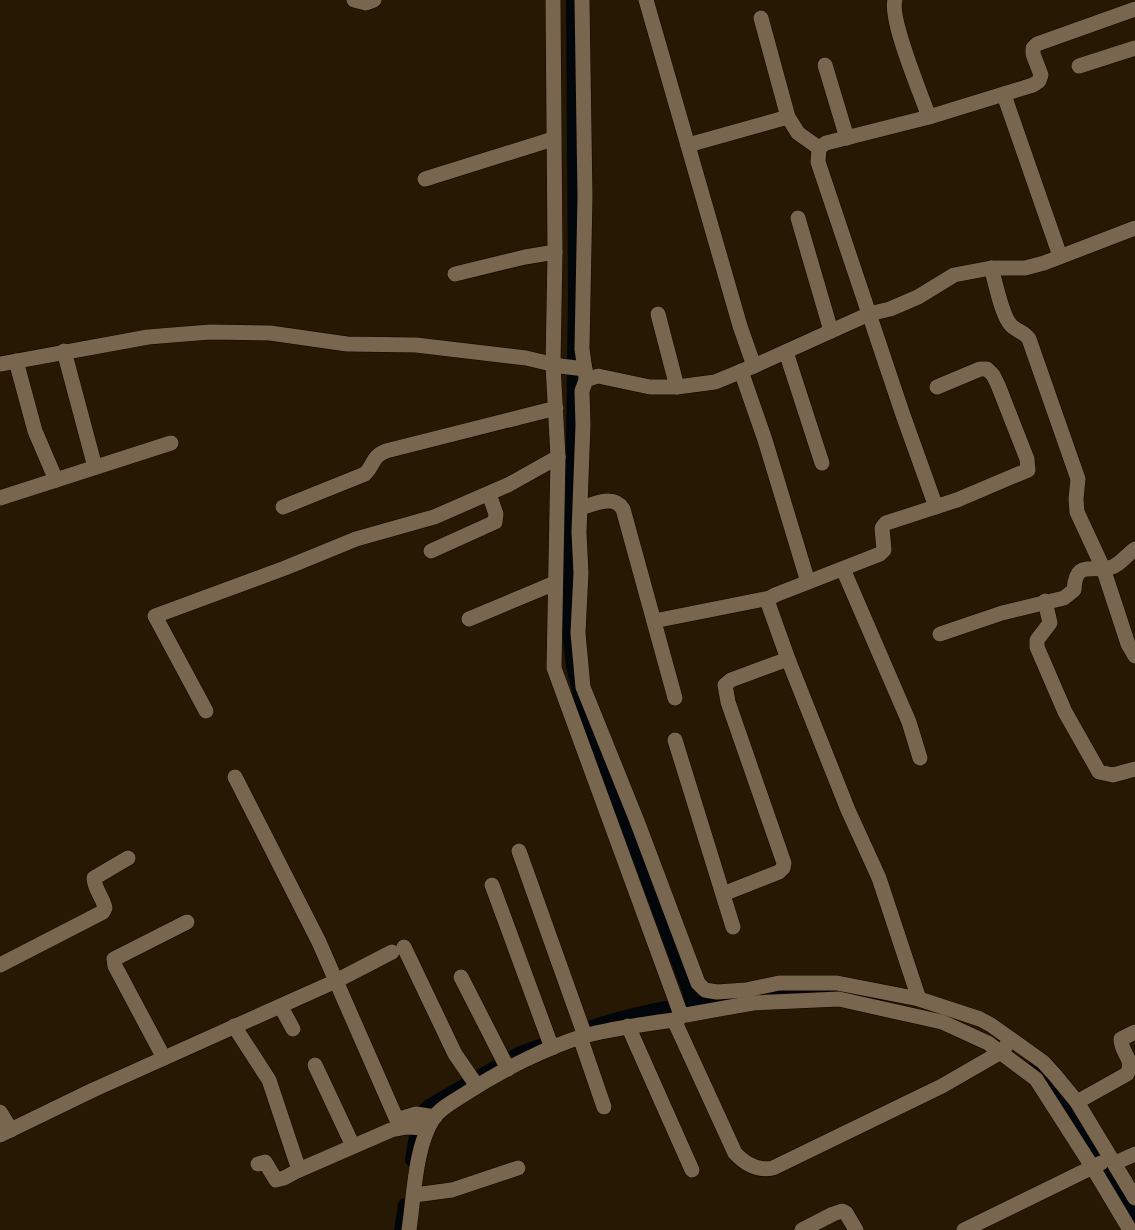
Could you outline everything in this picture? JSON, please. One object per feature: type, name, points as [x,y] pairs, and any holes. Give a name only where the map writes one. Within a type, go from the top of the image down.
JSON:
[{"type":"street","points":[[354,0],[366,3],[374,0]]},
{"type":"street","points":[[553,0],[558,457],[554,668],[678,1012],[735,1153],[741,1160],[764,1170],[773,1168],[942,1086],[1006,1046]]},
{"type":"street","points":[[582,0],[585,196],[581,573],[578,633],[582,687],[637,821],[698,984],[705,990],[717,992],[746,990],[779,983],[821,982],[919,999],[980,1019],[1036,1078],[1135,1198]]},
{"type":"street","points":[[645,0],[740,326],[747,369],[765,440],[808,582]]},
{"type":"street","points":[[895,0],[894,9],[900,35],[929,117]]},
{"type":"street","points":[[819,148],[826,143],[929,117],[1033,85],[1039,81],[1041,75],[1033,54],[1033,48],[1037,44],[1135,9]]},
{"type":"street","points":[[761,18],[788,117],[798,133],[819,148]]},
{"type":"street","points":[[1079,66],[1135,48]]},
{"type":"street","points":[[825,65],[847,138]]},
{"type":"street","points":[[1004,95],[1060,256]]},
{"type":"street","points":[[688,145],[788,117]]},
{"type":"street","points":[[425,180],[553,139]]},
{"type":"street","points":[[819,148],[818,162],[936,507]]},
{"type":"street","points":[[798,218],[831,331]]},
{"type":"street","points":[[0,364],[148,337],[210,332],[270,333],[336,344],[427,346],[526,358],[650,387],[677,387],[716,382],[869,314],[890,309],[918,297],[954,275],[992,268],[1025,268],[1135,228]]},
{"type":"street","points":[[454,274],[555,252]]},
{"type":"street","points":[[992,268],[1006,319],[1012,327],[1024,332],[1029,339],[1078,480],[1077,512],[1103,568],[1128,644],[1135,656]]},
{"type":"street","points":[[658,314],[677,387]]},
{"type":"street","points":[[64,351],[95,467]]},
{"type":"street","points":[[786,352],[822,464]]},
{"type":"street","points":[[16,361],[35,431],[56,480]]},
{"type":"street","points":[[654,621],[770,598],[872,558],[884,550],[882,528],[886,524],[1028,471],[1029,465],[998,385],[987,369],[980,369],[937,387]]},
{"type":"street","points":[[283,507],[365,474],[370,469],[374,458],[386,451],[556,408]]},
{"type":"street","points":[[0,498],[171,442]]},
{"type":"street","points":[[206,711],[155,616],[356,539],[435,517],[489,494],[558,457]]},
{"type":"street","points":[[431,551],[495,522],[489,494]]},
{"type":"street","points":[[581,508],[614,501],[620,503],[623,509],[675,698]]},
{"type":"street","points":[[940,634],[1002,613],[1070,594],[1074,590],[1075,577],[1080,571],[1087,568],[1114,566],[1135,549]]},
{"type":"street","points":[[843,569],[909,722],[920,758]]},
{"type":"street","points":[[469,619],[555,583]]},
{"type":"street","points":[[770,598],[769,609],[848,810],[879,878],[919,999]]},
{"type":"street","points":[[1046,601],[1050,623],[1037,640],[1037,647],[1071,724],[1099,772],[1113,775],[1135,769]]},
{"type":"street","points":[[723,894],[779,872],[784,863],[728,702],[725,685],[731,680],[788,659]]},
{"type":"street","points":[[675,740],[733,927]]},
{"type":"street","points":[[235,777],[319,942],[336,981],[418,1125],[420,1157],[409,1230]]},
{"type":"street","points":[[519,851],[582,1033],[604,1107]]},
{"type":"street","points":[[0,965],[103,912],[104,904],[94,878],[128,858]]},
{"type":"street","points":[[492,885],[550,1043]]},
{"type":"street","points":[[164,1058],[114,966],[114,959],[187,922]]},
{"type":"street","points":[[0,1112],[5,1132],[336,981],[398,950],[455,1054],[473,1081]]},
{"type":"street","points":[[460,977],[505,1063]]},
{"type":"street","points":[[258,1164],[265,1162],[276,1180],[353,1146],[418,1125],[440,1111],[473,1081],[505,1063],[550,1043],[582,1033],[628,1026],[678,1012],[753,1003],[838,999],[942,1022],[988,1044],[1006,1046],[1043,1062],[1077,1102],[1105,1163],[1130,1230]]},
{"type":"street","points":[[281,1006],[293,1029]]},
{"type":"street","points":[[234,1026],[269,1080],[299,1170]]},
{"type":"street","points":[[628,1026],[692,1170]]},
{"type":"street","points":[[1077,1102],[1127,1074],[1132,1060],[1121,1045],[1120,1039],[1135,1032]]},
{"type":"street","points":[[315,1065],[353,1146]]},
{"type":"street","points":[[964,1230],[1105,1163],[1135,1154]]},
{"type":"street","points":[[414,1195],[452,1190],[518,1168]]},
{"type":"street","points":[[802,1230],[842,1211],[846,1213],[856,1230]]},
{"type":"waterway","points":[[573,0],[575,293],[572,519],[568,621],[573,666],[584,711],[689,990],[692,1004]]},
{"type":"waterway","points":[[777,995],[835,993],[877,1001]]},
{"type":"waterway","points":[[583,1030],[624,1017],[666,1008],[752,997]]},
{"type":"waterway","points":[[412,1160],[419,1116],[429,1106],[520,1053],[545,1044]]},
{"type":"waterway","points":[[1032,1070],[1062,1099],[1135,1221]]},
{"type":"waterway","points":[[401,1230],[405,1205]]}]
